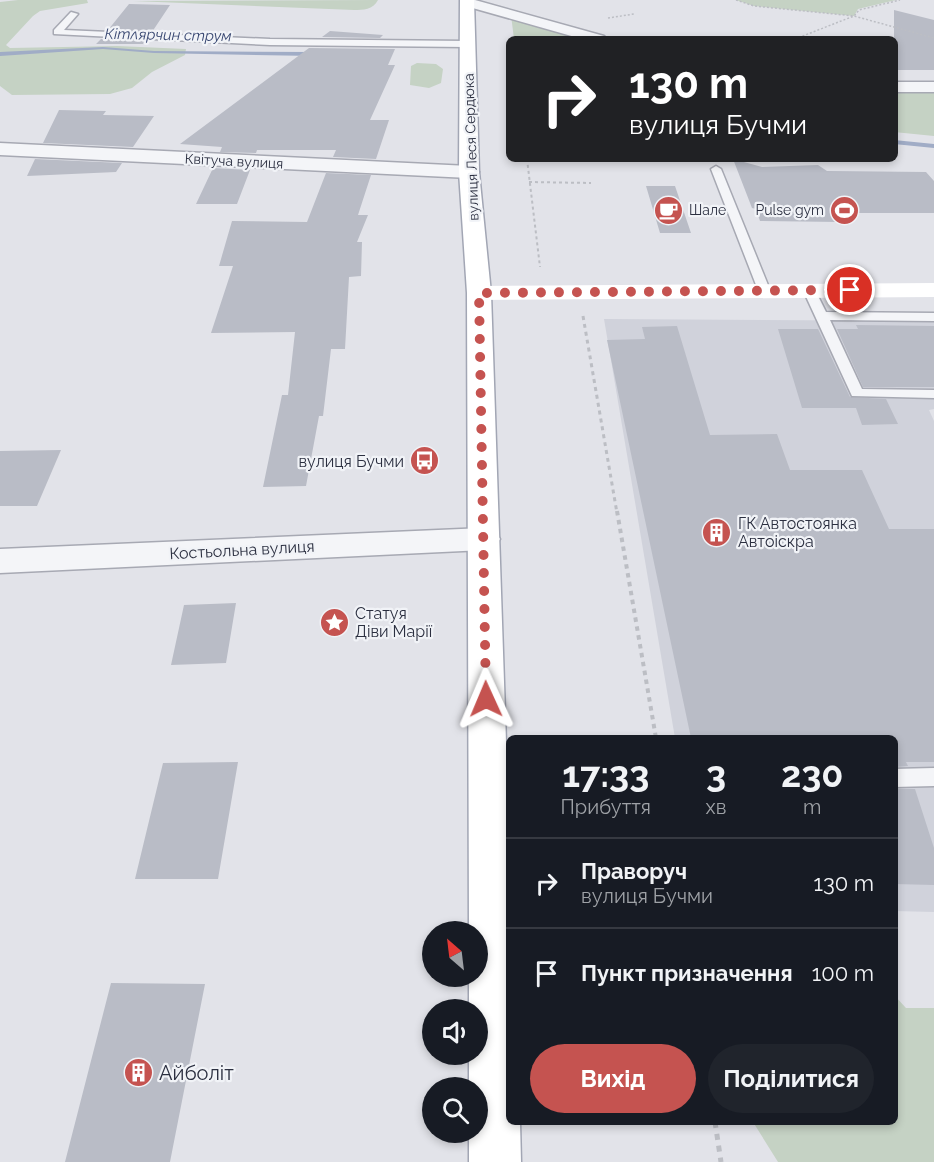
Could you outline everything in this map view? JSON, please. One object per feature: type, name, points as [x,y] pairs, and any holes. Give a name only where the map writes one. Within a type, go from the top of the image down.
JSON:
[{"type":"main road","name":"вулиця Леся Сердюка","points":[[467,1],[469,172],[479,293],[484,539],[498,790],[495,1162]]},
{"type":"main road","points":[[479,293],[934,290]]},
{"type":"street","points":[[467,1],[589,36]]},
{"type":"street","points":[[898,87],[934,87]]},
{"type":"street","name":"Квітуча вулиця","points":[[0,149],[469,172]]},
{"type":"street","name":"Костьольна вулиця","points":[[0,561],[484,539]]},
{"type":"lane","points":[[74,14],[57,32],[270,42],[467,44]]},
{"type":"lane","points":[[716,169],[764,290]]},
{"type":"lane","points":[[809,290],[857,393],[934,394]]},
{"type":"lane","points":[[821,316],[934,316]]},
{"type":"lane","points":[[898,778],[934,777]]},
{"type":"path","points":[[736,0],[754,6],[854,16],[934,38]]},
{"type":"path","points":[[803,36],[854,16],[859,10],[900,0]]},
{"type":"path","points":[[615,17],[634,14]]},
{"type":"path","points":[[527,162],[541,274]]},
{"type":"path","points":[[529,182],[591,183]]},
{"type":"path","points":[[573,316],[583,316],[655,735]]},
{"type":"path","points":[[715,1125],[721,1162]]},
{"type":"shaded area","points":[[604,319],[934,321],[934,409],[929,410],[934,421],[934,912],[898,911],[898,735],[674,735]]},
{"type":"green space","points":[[87,0],[88,3],[40,11],[6,45],[10,48],[117,46],[186,49],[185,55],[152,72],[132,88],[110,94],[12,95],[0,86],[0,2]]},
{"type":"green space","points":[[378,0],[371,8],[354,10],[133,1]]},
{"type":"green space","points":[[736,0],[896,0],[858,9],[854,16],[754,6]]},
{"type":"green space","points":[[511,15],[588,36],[514,36]]},
{"type":"green space","points":[[417,63],[436,64],[443,69],[441,83],[429,88],[410,85],[411,66]]},
{"type":"green space","points":[[898,86],[934,87],[934,136],[898,132]]},
{"type":"green space","points":[[898,999],[906,1008],[934,1008],[934,1162],[778,1162],[755,1125],[898,1125]]},
{"type":"building","points":[[129,4],[170,5],[152,32],[108,30]]},
{"type":"building","points":[[894,10],[934,20],[934,70],[898,70],[898,36],[894,36]]},
{"type":"building","points":[[330,31],[383,35],[380,38],[322,37]]},
{"type":"building","points":[[101,39],[145,41],[143,44],[96,44]]},
{"type":"building","points":[[309,48],[395,49],[388,65],[395,65],[370,120],[389,120],[376,159],[333,157],[336,150],[220,152],[222,147],[180,144]]},
{"type":"building","points":[[59,110],[106,111],[103,115],[154,116],[133,147],[43,143]]},
{"type":"building","points":[[35,159],[122,163],[116,172],[27,176]]},
{"type":"building","points":[[734,162],[762,167],[818,165],[827,171],[926,172],[934,181],[934,213],[837,213],[840,222],[760,221],[756,209],[752,208]]},
{"type":"building","points":[[213,168],[250,170],[237,204],[196,204]]},
{"type":"building","points":[[326,173],[371,175],[358,215],[368,215],[357,242],[362,242],[361,276],[349,277],[345,349],[331,349],[323,416],[319,416],[306,486],[263,487],[282,395],[288,395],[295,332],[211,333],[233,266],[219,266],[232,221],[307,222]]},
{"type":"building","name":"Шале","points":[[646,186],[675,186],[691,233],[660,233]]},
{"type":"building","points":[[856,325],[934,326],[934,387],[863,387],[837,329],[858,329]]},
{"type":"building","points":[[677,326],[710,435],[777,434],[790,470],[862,470],[889,529],[934,529],[934,762],[906,762],[908,766],[898,767],[898,735],[690,735],[607,340],[645,339],[642,327]]},
{"type":"building","points":[[778,329],[818,329],[850,397],[886,399],[898,424],[862,425],[856,408],[802,408]]},
{"type":"building","points":[[61,450],[37,506],[0,506],[0,451]]},
{"type":"building","points":[[236,603],[226,663],[171,665],[184,605]]},
{"type":"building","points":[[238,762],[218,879],[135,879],[163,763]]},
{"type":"building","points":[[898,789],[915,789],[934,848],[934,885],[898,884]]},
{"type":"building","name":"Айболіт","points":[[111,983],[205,984],[170,1162],[65,1162]]},
{"type":"waterway","name":"Кітлярчин струм","points":[[0,54],[103,48],[154,52],[314,54]]},
{"type":"waterway","name":"Кітлярчин струм","points":[[898,142],[934,146]]},
{"type":"place","name":"Шале","points":[[668,210]]},
{"type":"place","name":"Pulse gym","points":[[845,210]]},
{"type":"place","name":"вулиця Бучми","points":[[425,461]]},
{"type":"place","name":"ГК Автостоянка Автоіскра","points":[[717,532]]},
{"type":"place","name":"Статуя Діви Марії","points":[[334,622]]},
{"type":"place","name":"Айболіт","points":[[138,1073]]},
{"type":"route","points":[[486,699],[479,293],[850,290]]}]
